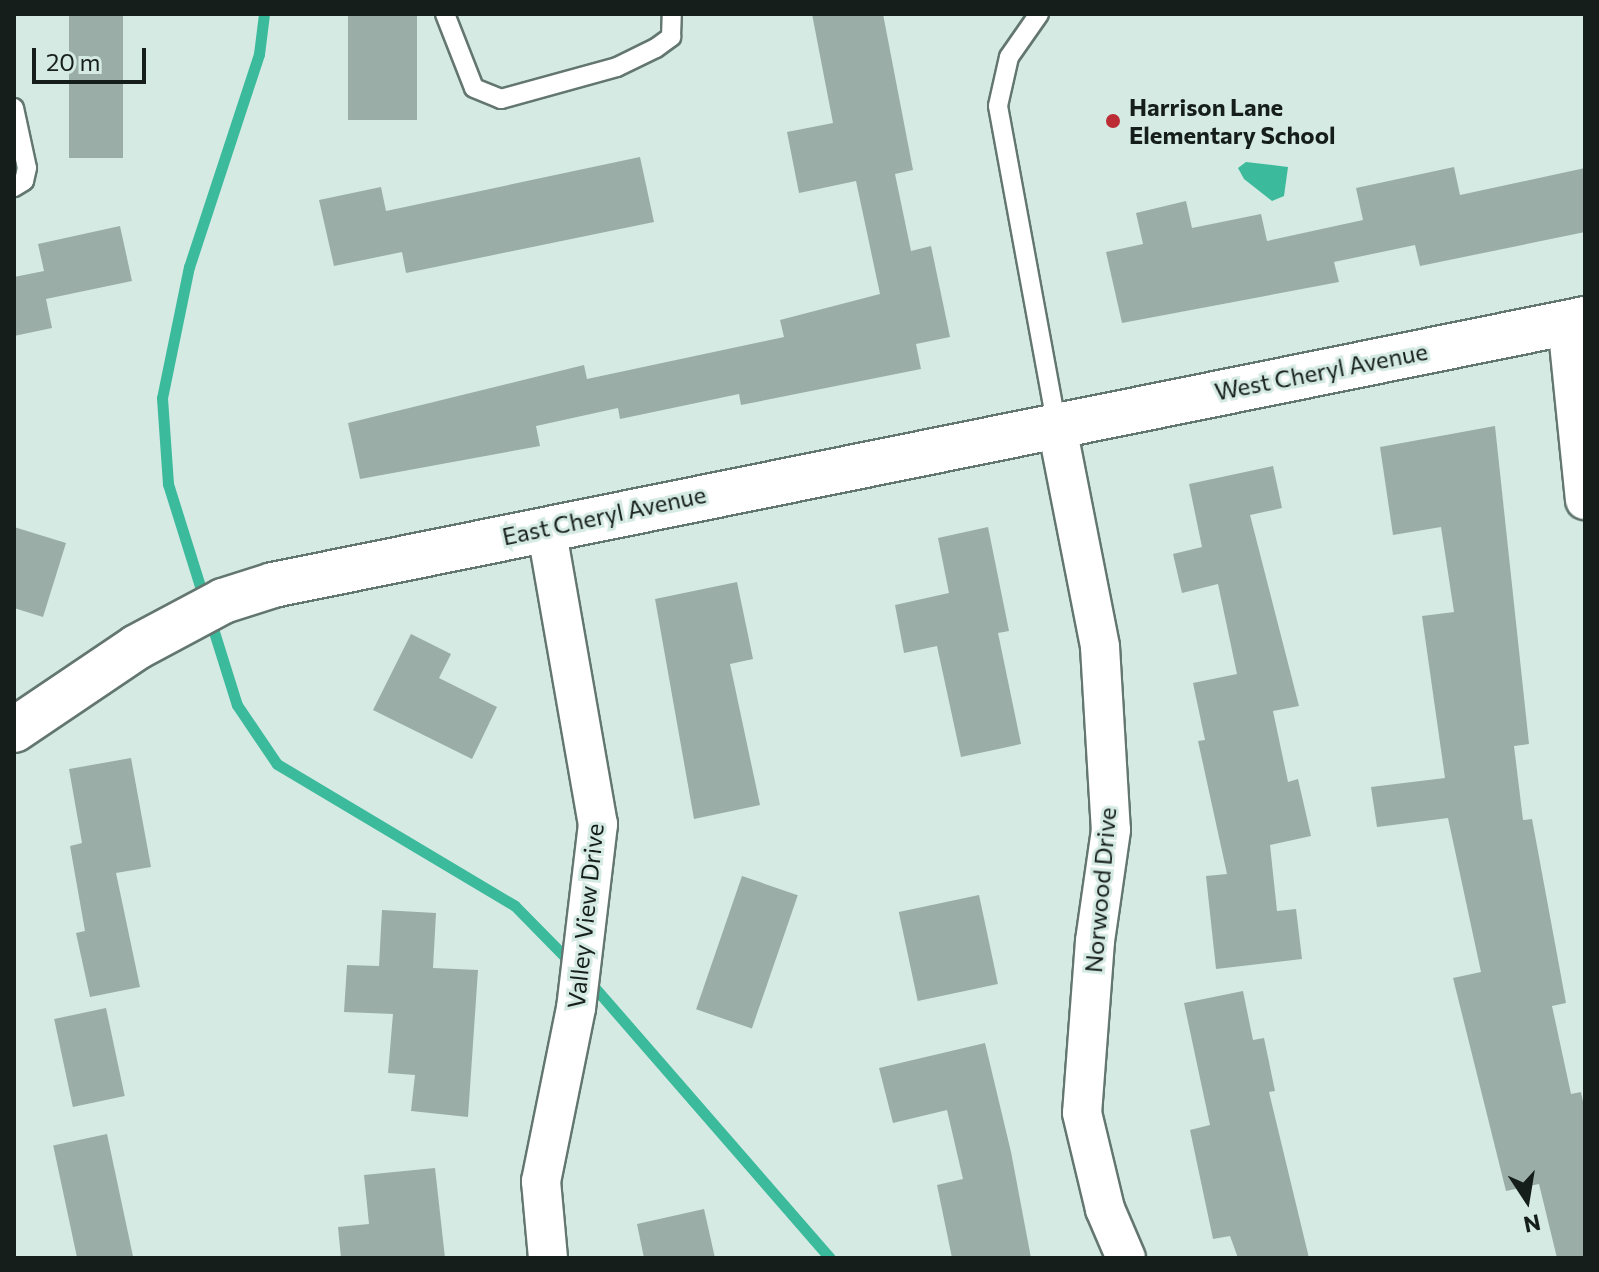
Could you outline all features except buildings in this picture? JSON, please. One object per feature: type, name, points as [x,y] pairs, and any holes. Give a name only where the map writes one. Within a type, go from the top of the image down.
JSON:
[{"type":"street","name":"West Cheryl Avenue","points":[[1056,422],[1576,321]]},
{"type":"street","points":[[1576,321],[1585,500]]},
{"type":"street","name":"East Cheryl Avenue","points":[[14,730],[172,628],[223,601],[273,585],[1056,422]]},
{"type":"street","name":"Norwood Drive","points":[[1056,422],[1100,647],[1111,830],[1095,941],[1082,1113],[1105,1209],[1126,1258]]},
{"type":"street","name":"Valley View Drive","points":[[546,527],[598,824],[576,1008],[541,1181],[548,1258]]},
{"type":"lane","points":[[445,14],[474,88],[501,99],[603,72],[656,48],[671,37],[672,14]]},
{"type":"lane","points":[[1039,14],[1009,57],[998,106],[1056,422]]},
{"type":"lane","points":[[14,108],[27,168],[24,181],[14,187]]},
{"type":"shaded area","points":[[1246,162],[1288,167],[1284,196],[1272,201],[1244,179],[1238,168]]},
{"type":"waterway","points":[[205,602],[168,484],[162,398],[189,267],[259,54],[264,14]]},
{"type":"waterway","points":[[210,619],[237,705],[277,764],[515,906],[574,966]]},
{"type":"waterway","points":[[589,981],[830,1258]]},
{"type":"place","name":"Harrison Lane Elementary School","points":[[1113,121]]}]
